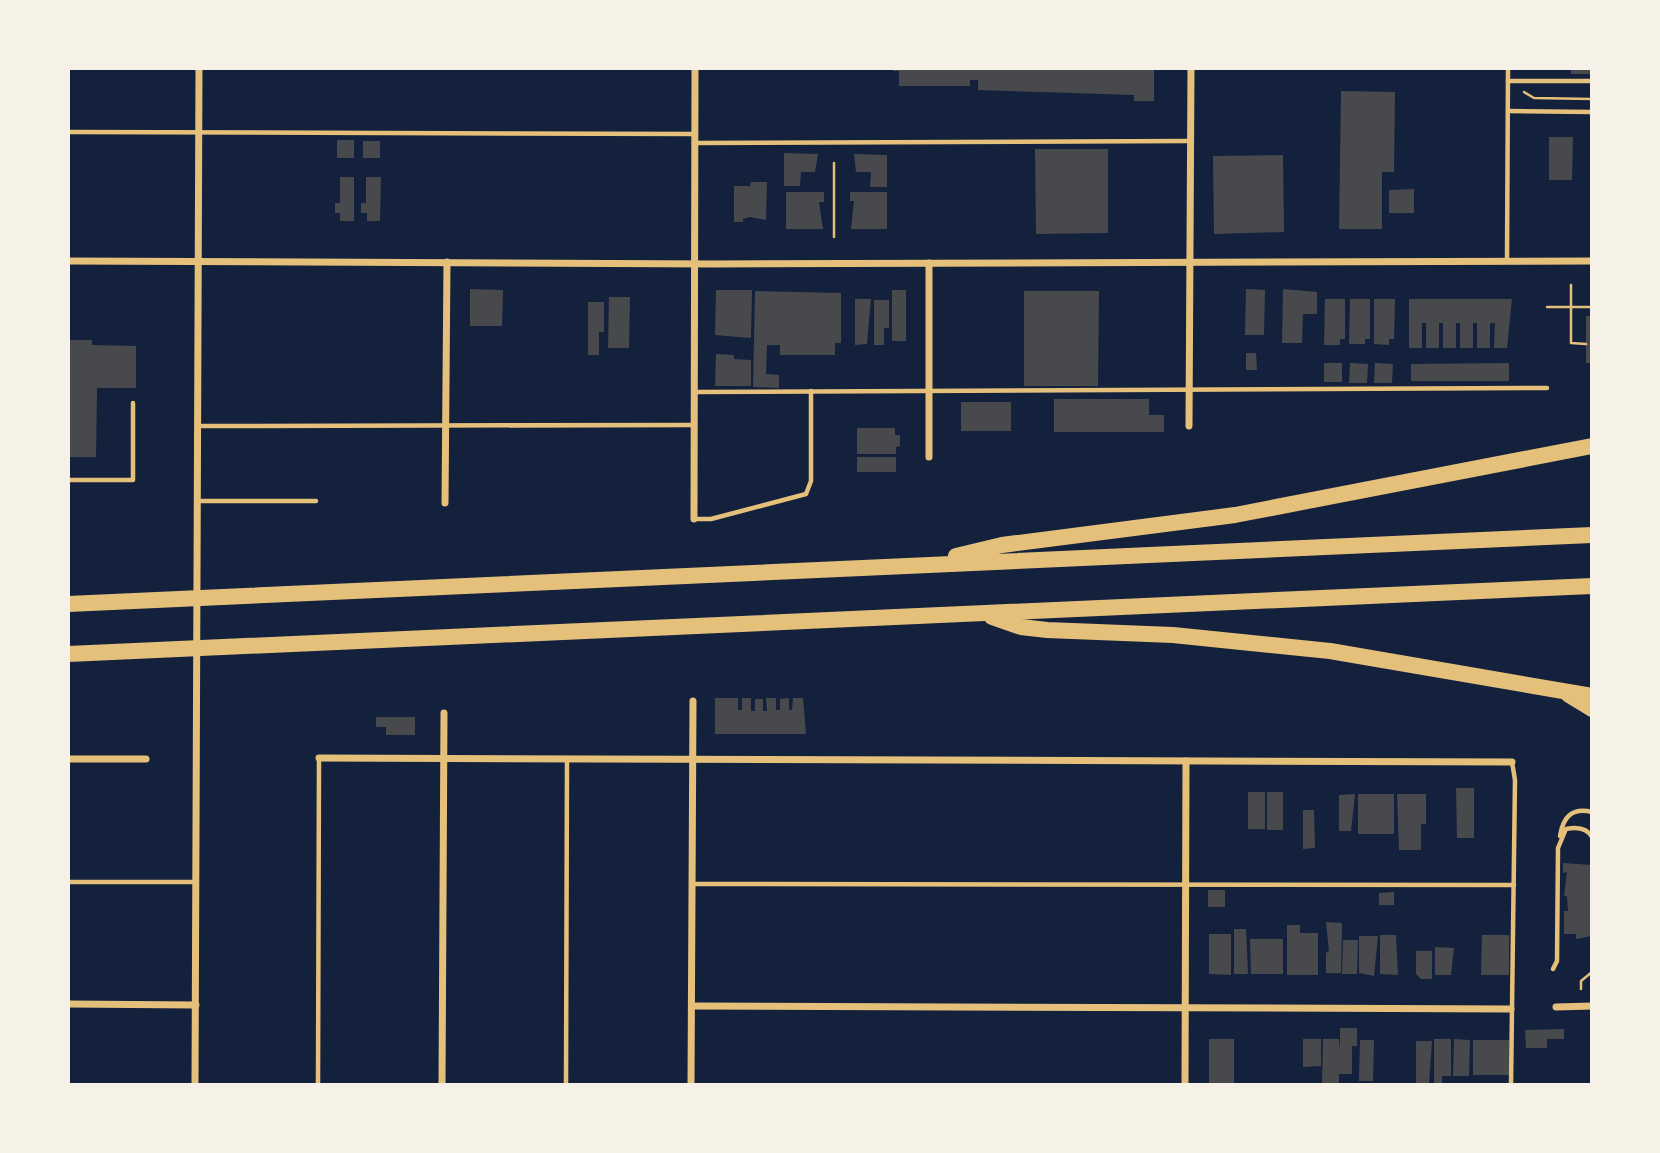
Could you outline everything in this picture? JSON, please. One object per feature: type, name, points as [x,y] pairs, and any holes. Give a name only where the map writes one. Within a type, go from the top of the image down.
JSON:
[{"type":"highway","points":[[919,565],[1002,545],[1294,505],[1591,446]]},
{"type":"highway","points":[[68,604],[1592,536]]},
{"type":"highway","points":[[68,654],[1592,586]]},
{"type":"highway","points":[[983,613],[1021,627],[1259,643],[1374,658],[1592,696]]},
{"type":"highway","points":[[1561,691],[1592,709]]},
{"type":"street","points":[[195,1085],[199,68]]},
{"type":"street","points":[[694,519],[695,68]]},
{"type":"street","points":[[1189,426],[1191,68]]},
{"type":"street","points":[[68,261],[694,264],[1592,261]]},
{"type":"street","points":[[445,503],[447,262]]},
{"type":"street","points":[[929,263],[929,457]]},
{"type":"street","points":[[691,1085],[692,701]]},
{"type":"street","points":[[442,1085],[444,713]]},
{"type":"street","points":[[319,758],[1512,762]]},
{"type":"street","points":[[68,759],[146,759]]},
{"type":"street","points":[[1185,1085],[1186,761]]},
{"type":"street","points":[[68,1004],[196,1005]]},
{"type":"street","points":[[692,1006],[1511,1009]]},
{"type":"street","points":[[1556,1007],[1592,1006]]},
{"type":"lane","points":[[1507,261],[1508,68]]},
{"type":"lane","points":[[1508,80],[1592,81]]},
{"type":"lane","points":[[1507,111],[1592,113]]},
{"type":"lane","points":[[68,132],[1190,141]]},
{"type":"lane","points":[[694,392],[1547,388]]},
{"type":"lane","points":[[694,519],[711,519],[806,494],[811,481],[811,391]]},
{"type":"lane","points":[[68,480],[133,480],[132,403]]},
{"type":"lane","points":[[197,426],[694,425]]},
{"type":"lane","points":[[197,501],[316,502]]},
{"type":"lane","points":[[318,1085],[319,758]]},
{"type":"lane","points":[[566,1085],[567,759]]},
{"type":"lane","points":[[1511,1085],[1516,780],[1512,762]]},
{"type":"lane","points":[[1553,969],[1557,961],[1558,848],[1564,821],[1571,812],[1592,812]]},
{"type":"lane","points":[[1558,848],[1566,829],[1576,827],[1592,837]]},
{"type":"lane","points":[[68,882],[197,882]]},
{"type":"lane","points":[[692,884],[1514,884]]},
{"type":"path","points":[[1520,86],[1520,92],[1535,98],[1592,99]]},
{"type":"path","points":[[834,163],[834,237]]},
{"type":"path","points":[[1572,285],[1571,343],[1586,344]]},
{"type":"path","points":[[1547,307],[1592,307]]},
{"type":"path","points":[[1581,989],[1581,981],[1592,972]]},
{"type":"building","points":[[893,68],[1154,68],[1154,101],[1134,101],[1134,95],[978,90],[978,80],[970,80],[970,86],[899,86],[899,71],[893,71]]},
{"type":"building","points":[[1571,68],[1592,68],[1592,74],[1571,74]]},
{"type":"building","points":[[1341,91],[1395,92],[1394,172],[1382,172],[1382,229],[1339,229]]},
{"type":"building","points":[[1549,137],[1573,137],[1572,180],[1549,180]]},
{"type":"building","points":[[337,140],[354,140],[354,158],[337,158]]},
{"type":"building","points":[[363,141],[380,141],[380,158],[363,158]]},
{"type":"building","points":[[1035,149],[1108,149],[1108,233],[1036,234]]},
{"type":"building","points":[[784,153],[818,154],[815,172],[801,172],[800,186],[784,186]]},
{"type":"building","points":[[854,154],[887,155],[887,187],[870,187],[871,172],[856,172]]},
{"type":"building","points":[[1283,155],[1284,232],[1214,234],[1213,156]]},
{"type":"building","points":[[340,177],[354,177],[354,221],[340,221],[340,213],[335,213],[335,203],[340,203]]},
{"type":"building","points":[[366,177],[381,177],[380,221],[367,221],[367,213],[361,213],[361,203],[366,203]]},
{"type":"building","points":[[751,182],[767,182],[766,220],[750,217],[743,219],[743,222],[734,222],[734,186],[750,186]]},
{"type":"building","points":[[1414,189],[1414,213],[1389,213],[1389,190]]},
{"type":"building","points":[[786,192],[824,192],[824,202],[819,202],[823,229],[786,229]]},
{"type":"building","points":[[850,192],[887,192],[887,229],[851,229],[854,201],[850,201]]},
{"type":"building","points":[[470,289],[503,290],[502,326],[470,326]]},
{"type":"building","points":[[1246,289],[1265,290],[1264,335],[1245,335]]},
{"type":"building","points":[[1283,289],[1317,292],[1317,314],[1303,314],[1302,343],[1282,343]]},
{"type":"building","points":[[716,290],[752,290],[751,338],[715,335]]},
{"type":"building","points":[[892,290],[906,290],[906,341],[892,341]]},
{"type":"building","points":[[755,291],[841,293],[841,343],[835,343],[835,355],[780,355],[780,345],[767,345],[766,374],[779,375],[779,388],[753,387]]},
{"type":"building","points":[[1024,291],[1099,291],[1098,386],[1024,386]]},
{"type":"building","points":[[609,297],[630,297],[629,348],[608,348]]},
{"type":"building","points":[[855,299],[871,299],[867,344],[855,345]]},
{"type":"building","points":[[1325,299],[1345,299],[1345,339],[1340,339],[1340,345],[1324,345]]},
{"type":"building","points":[[1350,299],[1370,299],[1370,339],[1365,339],[1365,344],[1349,344]]},
{"type":"building","points":[[1374,299],[1395,299],[1394,339],[1389,339],[1389,345],[1374,344]]},
{"type":"building","points":[[1409,299],[1512,299],[1507,348],[1494,348],[1495,323],[1490,323],[1490,348],[1477,348],[1477,323],[1473,323],[1473,348],[1460,348],[1460,323],[1456,323],[1456,348],[1443,348],[1443,323],[1439,323],[1439,348],[1426,348],[1426,323],[1422,323],[1422,348],[1409,348]]},
{"type":"building","points":[[874,300],[889,300],[889,328],[884,328],[884,345],[874,345]]},
{"type":"building","points":[[588,302],[604,302],[604,332],[599,332],[599,355],[588,355]]},
{"type":"building","points":[[1586,316],[1592,316],[1592,363],[1586,363]]},
{"type":"building","points":[[68,340],[92,340],[92,345],[136,346],[136,388],[97,388],[96,457],[68,457]]},
{"type":"building","points":[[1246,353],[1256,353],[1257,370],[1246,370]]},
{"type":"building","points":[[716,354],[751,360],[751,386],[715,386]]},
{"type":"building","points":[[1324,363],[1342,363],[1342,382],[1324,382]]},
{"type":"building","points":[[1350,363],[1368,364],[1367,383],[1349,383]]},
{"type":"building","points":[[1375,363],[1393,364],[1392,383],[1374,383]]},
{"type":"building","points":[[1509,363],[1509,381],[1411,381],[1411,364]]},
{"type":"building","points":[[1054,399],[1149,399],[1149,415],[1164,415],[1164,432],[1054,432]]},
{"type":"building","points":[[961,402],[1011,402],[1011,431],[961,431]]},
{"type":"building","points":[[857,428],[895,428],[895,435],[900,435],[900,446],[896,447],[896,454],[857,454]]},
{"type":"building","points":[[857,457],[896,457],[896,472],[857,472]]},
{"type":"building","points":[[715,698],[738,698],[738,710],[742,710],[742,698],[751,698],[751,711],[755,711],[755,699],[763,699],[763,711],[767,711],[766,698],[776,698],[776,710],[780,710],[780,699],[789,698],[789,710],[792,710],[793,698],[803,698],[806,734],[715,734]]},
{"type":"building","points":[[376,717],[415,717],[415,735],[386,735],[386,727],[376,727]]},
{"type":"building","points":[[1456,788],[1474,788],[1474,838],[1457,838]]},
{"type":"building","points":[[1248,792],[1265,792],[1265,829],[1248,829]]},
{"type":"building","points":[[1267,792],[1283,792],[1283,830],[1267,830]]},
{"type":"building","points":[[1355,794],[1351,831],[1339,831],[1339,795]]},
{"type":"building","points":[[1358,794],[1394,794],[1394,834],[1358,834]]},
{"type":"building","points":[[1397,794],[1426,794],[1426,824],[1421,824],[1421,850],[1399,850]]},
{"type":"building","points":[[1303,810],[1314,810],[1315,848],[1303,849]]},
{"type":"building","points":[[1563,863],[1592,865],[1592,936],[1576,939],[1576,934],[1564,934],[1564,911],[1568,911],[1567,896],[1564,896],[1567,872],[1563,873]]},
{"type":"building","points":[[1208,890],[1225,890],[1225,907],[1208,907]]},
{"type":"building","points":[[1394,892],[1394,905],[1379,905],[1379,893]]},
{"type":"building","points":[[1326,922],[1342,923],[1341,973],[1326,973],[1326,953],[1329,951]]},
{"type":"building","points":[[1287,925],[1300,925],[1300,933],[1318,933],[1318,975],[1287,975]]},
{"type":"building","points":[[1234,929],[1246,929],[1248,974],[1234,974]]},
{"type":"building","points":[[1209,934],[1231,934],[1231,975],[1209,974]]},
{"type":"building","points":[[1380,935],[1396,935],[1398,975],[1380,974]]},
{"type":"building","points":[[1482,935],[1509,935],[1509,975],[1481,975]]},
{"type":"building","points":[[1359,936],[1378,936],[1374,976],[1359,973]]},
{"type":"building","points":[[1250,939],[1283,939],[1283,974],[1251,974]]},
{"type":"building","points":[[1343,940],[1358,940],[1357,974],[1342,974]]},
{"type":"building","points":[[1435,947],[1454,948],[1451,975],[1435,975]]},
{"type":"building","points":[[1416,951],[1432,951],[1432,979],[1421,979],[1416,974]]},
{"type":"building","points":[[1340,1028],[1357,1028],[1357,1046],[1352,1046],[1352,1074],[1339,1074],[1339,1085],[1322,1085],[1323,1039],[1339,1039],[1340,1052]]},
{"type":"building","points":[[1564,1029],[1564,1039],[1547,1039],[1547,1048],[1526,1048],[1525,1030]]},
{"type":"building","points":[[1209,1039],[1234,1039],[1234,1084],[1209,1084]]},
{"type":"building","points":[[1303,1039],[1321,1039],[1321,1066],[1303,1067]]},
{"type":"building","points":[[1434,1039],[1451,1039],[1451,1076],[1442,1076],[1442,1085],[1434,1085]]},
{"type":"building","points":[[1454,1039],[1470,1040],[1469,1076],[1453,1076]]},
{"type":"building","points":[[1360,1040],[1374,1040],[1373,1081],[1359,1081]]},
{"type":"building","points":[[1473,1040],[1509,1040],[1509,1075],[1473,1075]]},
{"type":"building","points":[[1416,1041],[1432,1041],[1429,1085],[1416,1085]]}]
